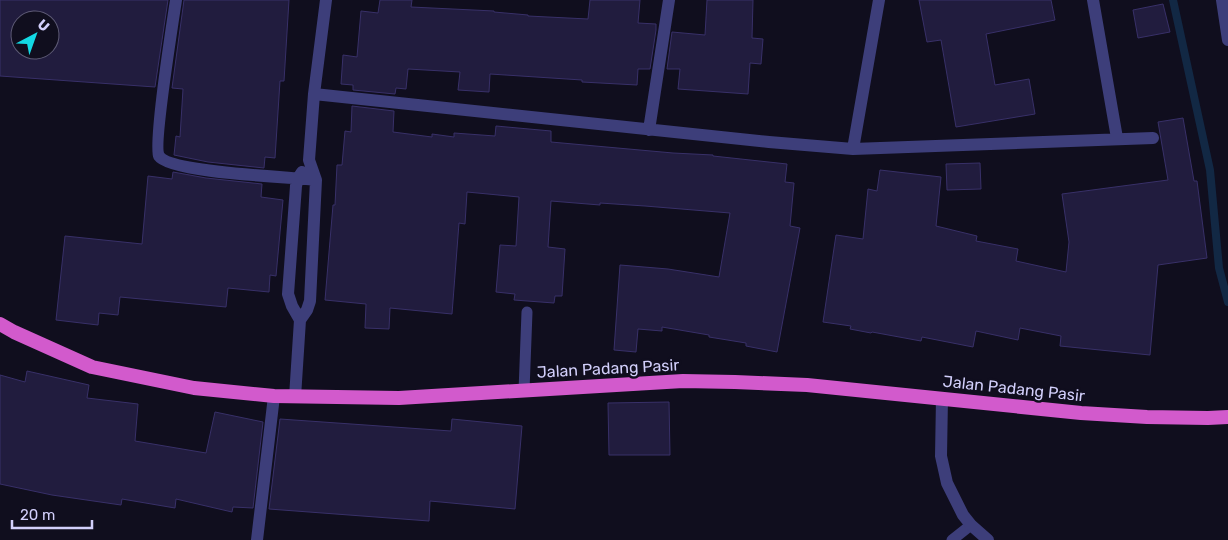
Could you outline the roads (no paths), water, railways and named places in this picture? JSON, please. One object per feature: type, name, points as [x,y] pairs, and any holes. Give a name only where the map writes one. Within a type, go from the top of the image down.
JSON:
[{"type":"highway","name":"Jalan Padang Pasir","points":[[0,324],[92,367],[194,388],[274,396],[399,398],[706,381],[806,385],[1080,413],[1208,418],[1228,417]]},
{"type":"street","points":[[176,0],[160,113],[159,155],[164,160],[179,166],[231,173],[316,180]]},
{"type":"street","points":[[295,397],[300,320],[307,310],[310,301],[316,180],[309,160],[314,94],[326,0]]},
{"type":"street","points":[[649,130],[669,0]]},
{"type":"street","points":[[853,149],[879,0]]},
{"type":"street","points":[[1093,0],[1117,138]]},
{"type":"street","points":[[1222,0],[1228,40]]},
{"type":"street","points":[[314,94],[649,130],[853,149],[1153,138]]},
{"type":"street","points":[[300,320],[288,294],[296,186],[298,178],[309,160]]},
{"type":"street","points":[[0,335],[14,332]]},
{"type":"street","points":[[257,540],[274,396]]},
{"type":"street","points":[[942,398],[941,456],[947,483],[967,520],[988,540]]},
{"type":"lane","points":[[524,391],[527,312]]},
{"type":"lane","points":[[952,540],[967,520]]},
{"type":"waterway","points":[[1173,0],[1210,170],[1219,268],[1228,302]]}]
